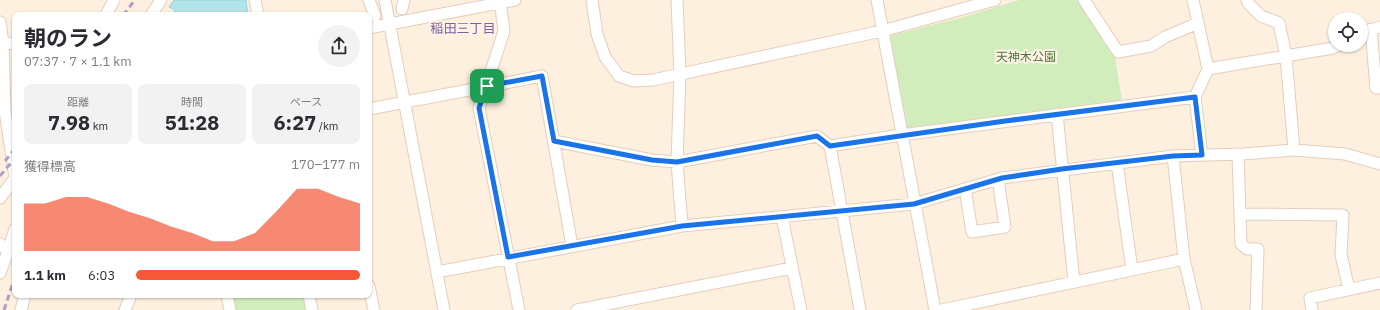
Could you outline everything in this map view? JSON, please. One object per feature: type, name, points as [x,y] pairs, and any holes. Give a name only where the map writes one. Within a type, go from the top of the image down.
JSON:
[{"type":"street","points":[[108,12],[114,0]]},
{"type":"street","points":[[153,12],[161,0]]},
{"type":"street","points":[[256,0],[258,12]]},
{"type":"street","points":[[369,0],[375,16]]},
{"type":"street","points":[[385,0],[444,310]]},
{"type":"street","points":[[372,27],[500,1],[515,0]]},
{"type":"street","points":[[592,0],[597,34],[605,57],[619,76],[634,81],[653,80],[882,31],[995,0]]},
{"type":"street","points":[[677,0],[680,74],[677,162],[682,226]]},
{"type":"street","points":[[877,0],[901,135],[935,310]]},
{"type":"street","points":[[1084,0],[1118,52],[1150,46],[1165,37],[1198,23]]},
{"type":"street","points":[[1193,0],[1208,69],[1195,97],[1202,155]]},
{"type":"street","points":[[1247,0],[1248,3],[1261,16],[1279,23],[1286,56],[1294,150]]},
{"type":"street","points":[[500,1],[504,31],[479,108],[519,310]]},
{"type":"street","points":[[0,22],[3,44],[5,111],[12,158]]},
{"type":"street","points":[[1371,30],[1376,88],[1380,88]]},
{"type":"street","points":[[3,44],[12,43]]},
{"type":"street","points":[[1208,69],[1328,49]]},
{"type":"street","points":[[372,108],[542,76],[572,246]]},
{"type":"street","points":[[830,146],[1057,114],[1195,97]]},
{"type":"street","points":[[1057,114],[1074,282]]},
{"type":"street","points":[[554,141],[652,160],[677,162],[817,136],[830,146],[860,310]]},
{"type":"street","points":[[437,272],[508,257],[682,226],[914,204],[998,179],[1062,169],[1173,156],[1238,155],[1294,150],[1345,154],[1380,164]]},
{"type":"street","points":[[1238,155],[1241,244],[1247,249],[1258,249],[1256,310]]},
{"type":"street","points":[[1173,156],[1184,259],[1196,310]]},
{"type":"street","points":[[1117,163],[1132,270]]},
{"type":"street","points":[[965,189],[972,232],[1005,227],[998,179]]},
{"type":"street","points":[[0,198],[12,182]]},
{"type":"street","points":[[1240,214],[1343,215],[1341,255],[1349,289]]},
{"type":"street","points":[[782,217],[801,310]]},
{"type":"street","points":[[0,273],[4,247],[12,234]]},
{"type":"street","points":[[942,310],[1184,259]]},
{"type":"street","points":[[577,310],[792,268]]},
{"type":"street","points":[[1312,310],[1310,298],[1380,283]]},
{"type":"street","points":[[21,310],[24,298]]},
{"type":"street","points":[[126,310],[130,298]]},
{"type":"street","points":[[228,298],[230,310]]},
{"type":"street","points":[[310,298],[312,310]]},
{"type":"street","points":[[372,298],[374,310]]},
{"type":"green space","name":"天神木公園","points":[[1019,0],[1078,0],[1115,56],[1122,101],[906,129],[889,36],[967,16]]},
{"type":"green space","points":[[232,298],[304,298],[306,310],[234,310]]},
{"type":"water","points":[[174,0],[246,0],[248,12],[174,12],[175,10],[169,7]]},
{"type":"railway","points":[[125,12],[135,0]]},
{"type":"railway","points":[[5,161],[12,153]]},
{"type":"railway","points":[[0,176],[12,162]]},
{"type":"railway","points":[[4,310],[12,286]]},
{"type":"district","name":"稲田三丁目","points":[[463,28]]},
{"type":"route","points":[[542,76],[554,141],[652,160],[677,162],[817,136],[830,146],[1057,114],[1195,97],[1202,155],[1173,156],[1062,169],[1002,178],[914,204],[682,226],[508,257],[479,108],[487,86],[542,76]]}]
